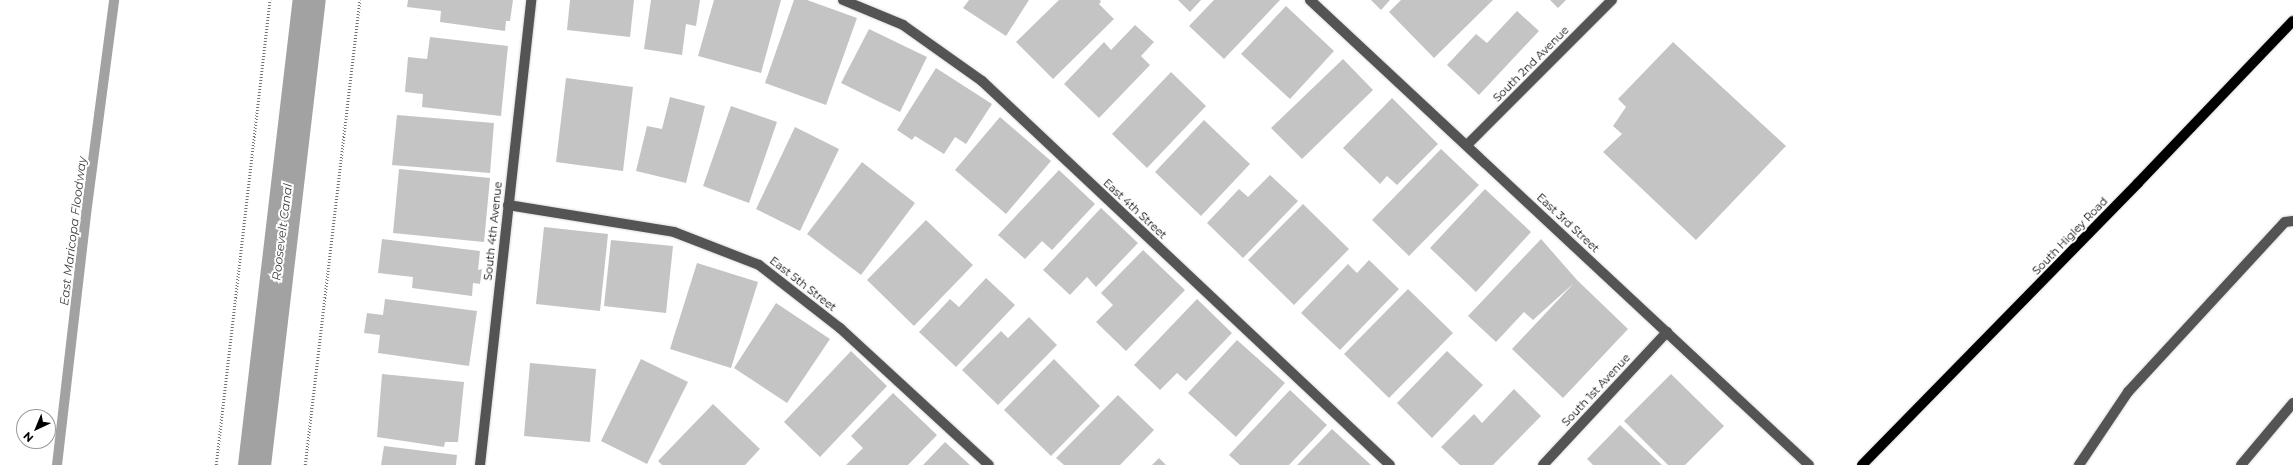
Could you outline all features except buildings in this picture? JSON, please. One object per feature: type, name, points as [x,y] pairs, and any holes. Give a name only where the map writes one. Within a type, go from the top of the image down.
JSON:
[{"type":"main road","name":"South Higley Road","points":[[1862,465],[2138,183],[2293,21]]},
{"type":"lane","name":"South 4th Avenue","points":[[480,465],[531,0]]},
{"type":"lane","name":"East 4th Street","points":[[843,0],[903,25],[982,81],[1390,465]]},
{"type":"lane","name":"East 3rd Street","points":[[1310,0],[1808,465]]},
{"type":"lane","name":"South 2nd Avenue","points":[[1467,145],[1612,0]]},
{"type":"lane","name":"East 5th Street","points":[[508,205],[674,232],[758,265],[840,328],[989,465]]},
{"type":"lane","points":[[2079,465],[2128,392],[2285,222],[2293,220]]},
{"type":"lane","name":"South 1st Avenue","points":[[1543,465],[1667,332]]},
{"type":"lane","points":[[2241,465],[2293,403]]},
{"type":"path","points":[[216,465],[270,0]]},
{"type":"path","points":[[305,465],[360,0]]},
{"type":"waterway","name":"East Maricopa Floodway","points":[[57,465],[86,214],[114,0]]},
{"type":"waterway","name":"Roosevelt Canal","points":[[254,465],[309,0]]}]
